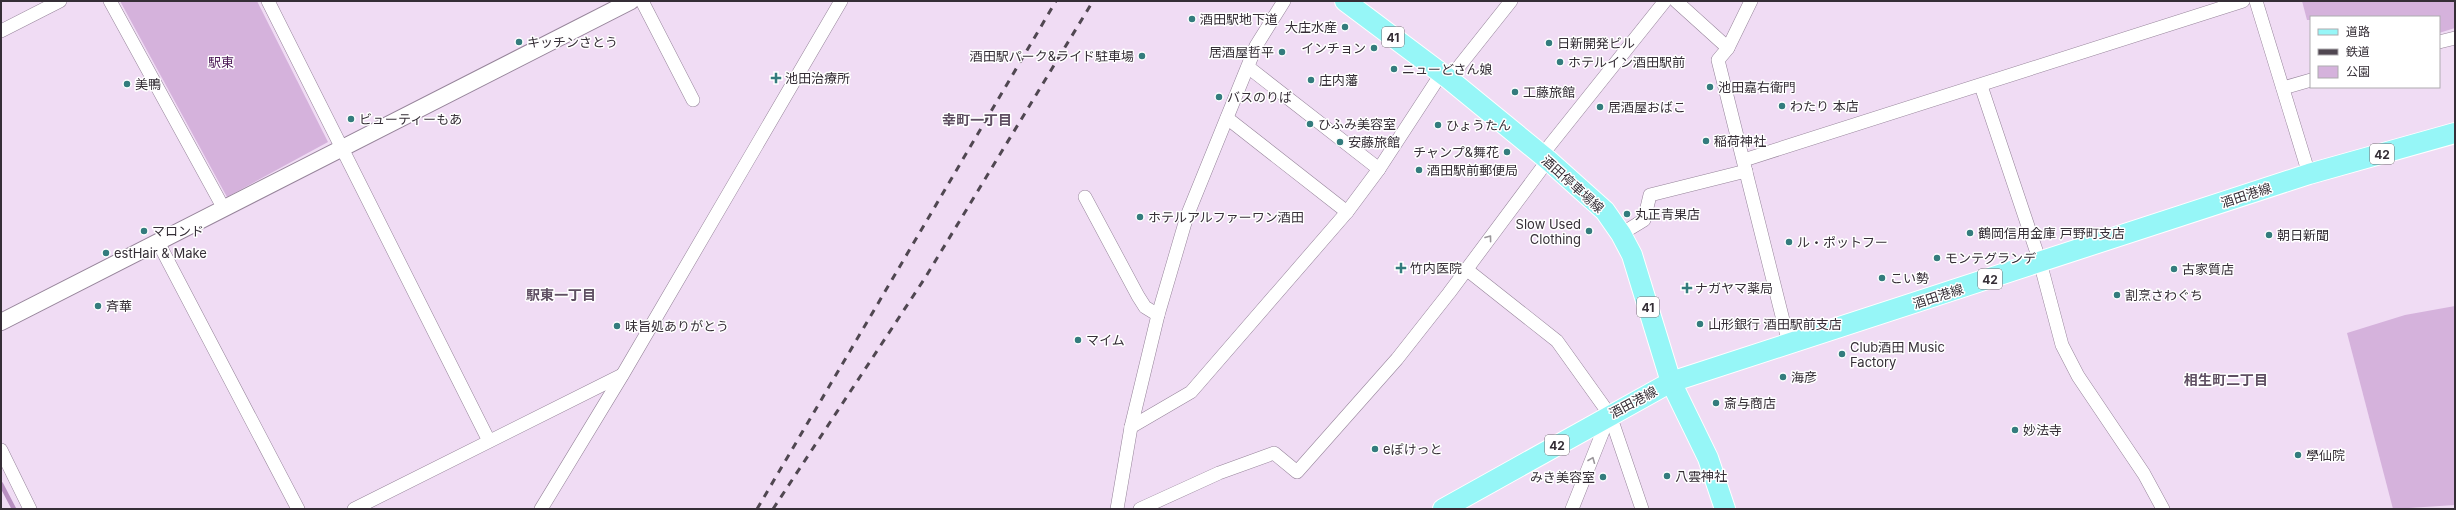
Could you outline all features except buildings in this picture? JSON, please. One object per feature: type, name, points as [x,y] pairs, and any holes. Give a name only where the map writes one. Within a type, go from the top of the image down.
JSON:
[{"type":"main road","name":"酒田停車場線","points":[[1345,1],[1445,77],[1545,157],[1605,211],[1621,234],[1632,255],[1671,382],[1708,458],[1725,509]]},
{"type":"main road","name":"酒田港線","points":[[1443,509],[1671,382],[2309,174],[2455,133]]},
{"type":"street","points":[[1,31],[60,1]]},
{"type":"street","points":[[110,1],[224,209]]},
{"type":"street","points":[[268,1],[489,441]]},
{"type":"street","points":[[1,322],[631,1]]},
{"type":"street","points":[[642,1],[693,100]]},
{"type":"street","points":[[541,509],[623,374],[840,1]]},
{"type":"street","points":[[1116,509],[1131,427],[1158,315],[1187,216],[1256,46],[1284,1]]},
{"type":"street","points":[[1131,427],[1191,392],[1347,212],[1445,77],[1511,1]]},
{"type":"street","points":[[1140,509],[1219,473],[1274,453],[1297,472],[1397,359],[1466,269],[1545,157],[1665,1]]},
{"type":"street","points":[[1676,1],[1728,48]]},
{"type":"street","points":[[1751,1],[1728,48],[1718,60],[1789,344]]},
{"type":"street","points":[[1621,234],[1644,220],[1650,195],[1745,165],[1981,86],[2216,4],[2243,1]]},
{"type":"street","points":[[2256,1],[2309,174]]},
{"type":"street","points":[[2440,42],[2455,38]]},
{"type":"street","points":[[1248,67],[1379,169]]},
{"type":"street","points":[[2282,88],[2310,80]]},
{"type":"street","points":[[1981,86],[2040,262],[2062,345],[2078,376],[2144,474],[2163,509]]},
{"type":"street","points":[[1227,118],[1347,212]]},
{"type":"street","points":[[1085,197],[1138,296],[1145,307],[1158,315]]},
{"type":"street","points":[[158,242],[298,509]]},
{"type":"street","points":[[1466,269],[1557,341],[1610,415],[1642,509]]},
{"type":"street","points":[[354,509],[623,374]]},
{"type":"street","points":[[1572,509],[1610,415]]},
{"type":"street","points":[[1,450],[30,509]]},
{"type":"green space","name":"駅東","points":[[120,1],[257,1],[328,142],[227,197]]},
{"type":"green space","points":[[2302,1],[2455,1],[2455,28],[2440,33],[2440,16],[2310,16],[2310,20],[2307,20]]},
{"type":"green space","points":[[2455,306],[2455,505],[2393,509],[2347,333],[2405,315]]},
{"type":"waterway","points":[[1,484],[14,509]]},
{"type":"railway","points":[[757,509],[1056,1]]},
{"type":"railway","points":[[773,509],[925,278],[1093,1]]},
{"type":"place","name":"酒田駅地下道","points":[[1192,19]]},
{"type":"place","name":"大庄水産","points":[[1345,27]]},
{"type":"place","name":"キッチンさとう","points":[[519,42]]},
{"type":"place","name":"日新開発ビル","points":[[1549,43]]},
{"type":"place","name":"インチョン","points":[[1374,48]]},
{"type":"place","name":"居酒屋哲平","points":[[1282,52]]},
{"type":"place","name":"酒田駅パーク&ライド駐車場","points":[[1142,56]]},
{"type":"place","name":"ホテルイン酒田駅前","points":[[1560,62]]},
{"type":"place","name":"ニューどさん娘","points":[[1394,69]]},
{"type":"place","name":"池田治療所","points":[[776,78]]},
{"type":"place","name":"庄内藩","points":[[1311,80]]},
{"type":"place","name":"美鴨","points":[[127,84]]},
{"type":"place","name":"池田嘉右衛門","points":[[1710,87]]},
{"type":"place","name":"工藤旅館","points":[[1515,92]]},
{"type":"place","name":"バスのりば","points":[[1219,97]]},
{"type":"place","name":"わたり 本店","points":[[1782,106]]},
{"type":"place","name":"居酒屋おばこ","points":[[1600,107]]},
{"type":"place","name":"ビューティーもあ","points":[[351,119]]},
{"type":"place","name":"ひふみ美容室","points":[[1310,124]]},
{"type":"place","name":"ひょうたん","points":[[1438,125]]},
{"type":"place","name":"稲荷神社","points":[[1706,141]]},
{"type":"place","name":"安藤旅館","points":[[1340,142]]},
{"type":"place","name":"チャンプ&舞花","points":[[1507,152]]},
{"type":"place","name":"酒田駅前郵便局","points":[[1419,170]]},
{"type":"place","name":"丸正青果店","points":[[1627,214]]},
{"type":"place","name":"ホテルアルファーワン酒田","points":[[1140,217]]},
{"type":"place","name":"マロンド","points":[[144,231]]},
{"type":"place","name":"Slow Used Clothing","points":[[1589,231]]},
{"type":"place","name":"鶴岡信用金庫 戸野町支店","points":[[1970,233]]},
{"type":"place","name":"朝日新聞","points":[[2269,235]]},
{"type":"place","name":"ル・ポットフー","points":[[1789,242]]},
{"type":"place","name":"estHair & Make","points":[[106,253]]},
{"type":"place","name":"モンテグランデ","points":[[1937,258]]},
{"type":"place","name":"竹内医院","points":[[1401,268]]},
{"type":"place","name":"古家質店","points":[[2174,269]]},
{"type":"place","name":"こい勢","points":[[1882,278]]},
{"type":"place","name":"ナガヤマ薬局","points":[[1687,288]]},
{"type":"place","name":"割烹さわぐち","points":[[2117,295]]},
{"type":"place","name":"斉華","points":[[98,306]]},
{"type":"place","name":"山形銀行 酒田駅前支店","points":[[1700,324]]},
{"type":"place","name":"味旨処ありがとう","points":[[617,326]]},
{"type":"place","name":"マイム","points":[[1078,340]]},
{"type":"place","name":"Club酒田 Music Factory","points":[[1842,354]]},
{"type":"place","name":"海彦","points":[[1783,377]]},
{"type":"place","name":"斎与商店","points":[[1716,403]]},
{"type":"place","name":"妙法寺","points":[[2015,430]]},
{"type":"place","name":"eぽけっと","points":[[1375,449]]},
{"type":"place","name":"學仙院","points":[[2298,455]]},
{"type":"place","name":"八雲神社","points":[[1667,476]]},
{"type":"place","name":"みき美容室","points":[[1603,477]]},
{"type":"district","name":"幸町一丁目","points":[[977,119]]},
{"type":"district","name":"駅東一丁目","points":[[561,294]]},
{"type":"district","name":"相生町二丁目","points":[[2226,379]]}]
